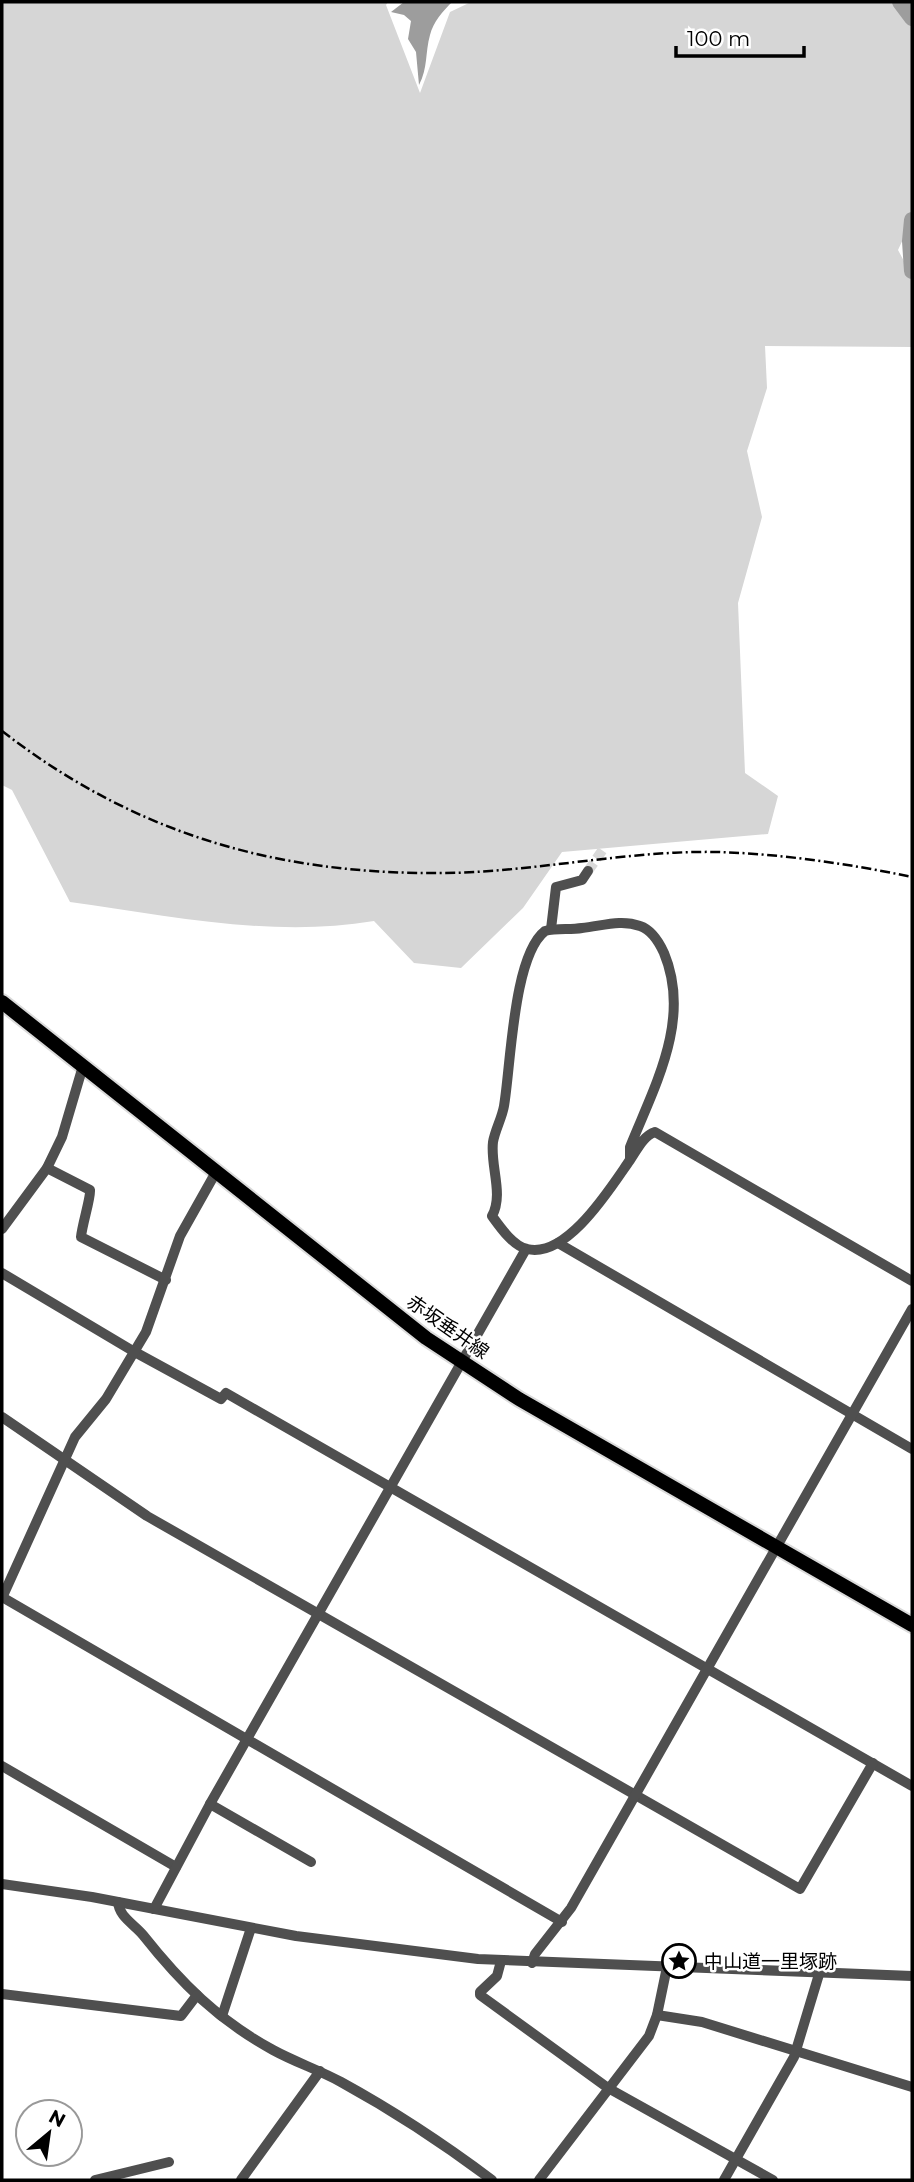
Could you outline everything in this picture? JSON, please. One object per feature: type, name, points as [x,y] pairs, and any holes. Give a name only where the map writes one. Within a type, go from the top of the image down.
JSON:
[{"type":"main road","name":"赤坂垂井線","points":[[2,1002],[416,1331],[462,1362],[912,1625]]},
{"type":"street","points":[[551,929],[556,887],[582,880],[588,870]]},
{"type":"street","points":[[630,1160],[629,1147],[663,1065],[673,1021],[673,994],[666,959],[651,933],[638,925],[614,923],[551,929],[537,937],[526,960],[508,1058],[504,1106],[493,1140],[497,1195],[492,1216],[511,1238],[526,1249],[558,1243],[572,1234],[591,1213],[630,1160],[646,1137],[655,1132],[912,1281]]},
{"type":"street","points":[[2,1229],[47,1168],[62,1137],[83,1066]]},
{"type":"street","points":[[47,1168],[90,1190],[91,1197],[84,1211],[81,1237],[166,1280]]},
{"type":"street","points":[[216,1172],[180,1236],[150,1322],[106,1399],[75,1437],[2,1597],[562,1922]]},
{"type":"street","points":[[558,1243],[912,1449]]},
{"type":"street","points":[[154,1909],[210,1804],[526,1249]]},
{"type":"street","points":[[2,1273],[133,1351],[221,1399],[226,1393],[912,1786]]},
{"type":"street","points":[[532,1963],[535,1954],[562,1922],[912,1309]]},
{"type":"street","points":[[2,1417],[66,1458],[116,1497],[800,1889],[873,1763]]},
{"type":"street","points":[[2,1766],[176,1867]]},
{"type":"street","points":[[210,1804],[311,1863]]},
{"type":"street","points":[[2,1884],[118,1902],[251,1928],[501,1961],[912,1976]]},
{"type":"street","points":[[118,1902],[119,1911],[141,1932],[168,1968],[222,2016],[271,2048],[320,2071],[428,2133],[492,2180]]},
{"type":"street","points":[[222,2016],[251,1928]]},
{"type":"street","points":[[501,1961],[497,1976],[480,1995],[608,2088],[773,2180]]},
{"type":"street","points":[[539,2180],[649,2036],[657,2015],[667,1967]]},
{"type":"street","points":[[724,2180],[797,2051],[820,1971]]},
{"type":"street","points":[[2,1994],[181,2016],[197,1995]]},
{"type":"street","points":[[657,2015],[702,2022],[912,2087]]},
{"type":"street","points":[[242,2180],[320,2071]]},
{"type":"street","points":[[95,2180],[169,2162]]},
{"type":"shaded area","points":[[2,2],[388,2],[386,5],[420,93],[450,12],[471,2],[912,2],[912,220],[898,250],[912,276],[912,347],[765,346],[767,388],[747,451],[762,517],[738,603],[745,773],[778,796],[768,834],[562,852],[523,908],[461,968],[414,963],[374,921],[336,926],[260,926],[184,919],[70,902],[12,790],[2,785]]},
{"type":"shaded area","points":[[404,2],[452,2],[431,30],[424,73],[419,85],[416,52],[408,39],[411,21],[404,15],[391,12]]},
{"type":"waterway","points":[[900,2],[912,18]]},
{"type":"waterway","points":[[912,220],[912,271]]},
{"type":"tunnel","points":[[588,871],[604,848]]},
{"type":"railway","points":[[2,731],[52,767],[104,797],[156,822],[210,841],[266,856],[324,866],[383,872],[479,872],[650,854],[719,852],[816,860],[912,877]]},
{"type":"place","name":"中山道一里塚跡","points":[[679,1961]]}]
